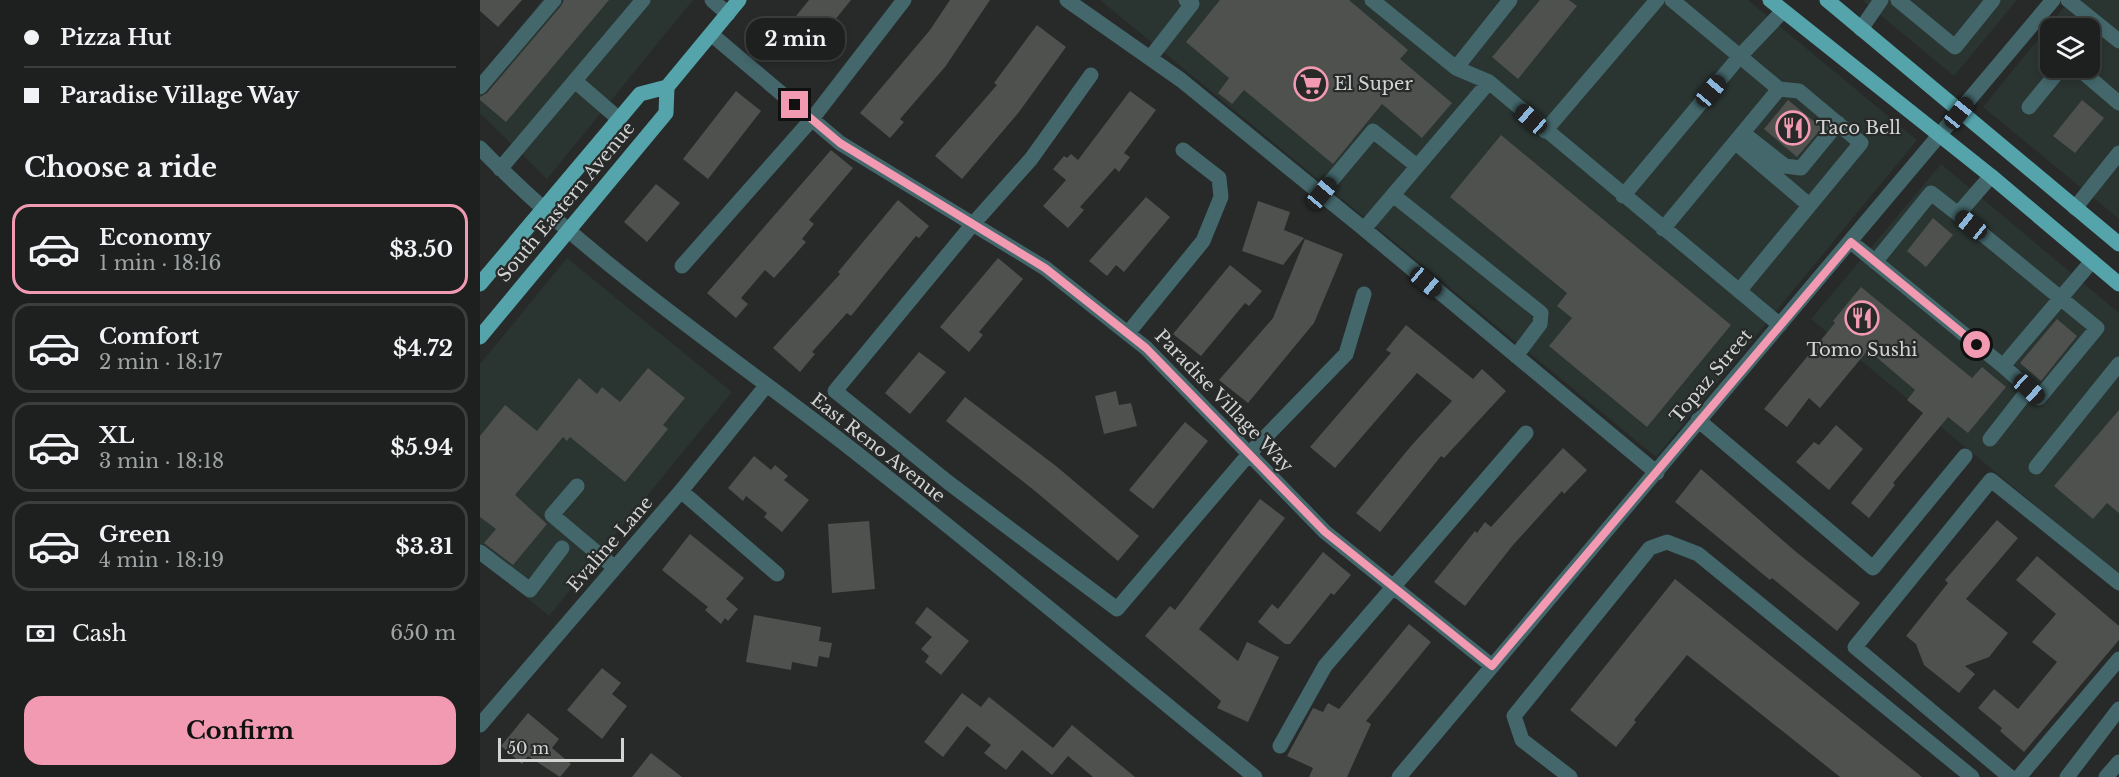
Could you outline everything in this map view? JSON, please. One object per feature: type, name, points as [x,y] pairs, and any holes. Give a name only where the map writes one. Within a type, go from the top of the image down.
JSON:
[{"type":"main road","points":[[667,87],[739,0]]},
{"type":"main road","points":[[1770,0],[1991,177],[2119,284]]},
{"type":"main road","points":[[1827,0],[1959,113],[2119,244]]},
{"type":"main road","name":"South Eastern Avenue","points":[[480,284],[640,94],[667,87],[666,113],[480,337]]},
{"type":"street","points":[[480,87],[554,0]]},
{"type":"street","points":[[500,169],[643,0]]},
{"type":"street","points":[[712,0],[728,14]]},
{"type":"street","points":[[682,266],[812,119],[904,0]]},
{"type":"street","points":[[1067,0],[1150,58],[1322,193],[1657,473]]},
{"type":"street","points":[[1150,58],[1192,4],[1186,0]]},
{"type":"street","points":[[1456,68],[1510,0]]},
{"type":"street","points":[[1545,131],[1657,0]]},
{"type":"street","points":[[1672,0],[1779,89],[1799,91],[1861,143],[1739,291]]},
{"type":"street","points":[[1861,29],[1881,0]]},
{"type":"street","points":[[1898,0],[1954,47],[1993,0]]},
{"type":"street","name":"Topaz Street","points":[[1399,777],[2053,0]]},
{"type":"street","points":[[2068,0],[2084,18]]},
{"type":"street","points":[[1377,1],[1456,68],[1489,82],[1780,325]]},
{"type":"street","points":[[1623,196],[1740,56],[1783,11]]},
{"type":"street","points":[[2100,32],[2119,41]]},
{"type":"street","name":"Paradise Village Way","points":[[711,34],[840,143],[1045,268],[1128,333],[1146,348],[1325,532],[1492,666]]},
{"type":"street","points":[[1091,75],[1031,159],[973,224],[835,391],[949,483],[1117,609],[1249,454],[1346,354],[1364,294]]},
{"type":"street","points":[[2029,107],[2053,78]]},
{"type":"street","points":[[2090,78],[2119,103]]},
{"type":"street","points":[[575,81],[619,119]]},
{"type":"street","points":[[1364,229],[1489,82]]},
{"type":"street","points":[[1663,229],[1779,89]]},
{"type":"street","points":[[1739,137],[1785,166],[1801,168],[1838,123]]},
{"type":"street","points":[[1322,193],[1373,131],[1417,166]]},
{"type":"street","points":[[1739,137],[1809,205]]},
{"type":"street","name":"East Reno Avenue","points":[[480,148],[568,231],[766,386],[850,448],[1255,777]]},
{"type":"street","points":[[1128,333],[1203,241],[1221,197],[1219,178],[1183,150]]},
{"type":"street","points":[[2075,208],[2119,153]]},
{"type":"street","points":[[1958,214],[1991,177]]},
{"type":"street","points":[[1851,242],[1875,262],[2003,366],[2039,398],[2097,328],[1931,193],[1875,262]]},
{"type":"street","points":[[1393,195],[1541,313],[1540,324],[1516,356]]},
{"type":"street","points":[[2003,366],[2092,261]]},
{"type":"street","points":[[2036,467],[2119,364]]},
{"type":"street","name":"Evaline Lane","points":[[480,725],[681,491],[766,386]]},
{"type":"street","points":[[1990,439],[2029,389]]},
{"type":"street","points":[[1698,420],[1874,568],[1965,456]]},
{"type":"street","points":[[1280,746],[1325,666],[1526,433]]},
{"type":"street","points":[[2010,777],[1855,647],[1991,480],[2119,583]]},
{"type":"street","points":[[577,486],[552,515],[615,568]]},
{"type":"street","points":[[681,491],[777,574]]},
{"type":"street","points":[[1570,777],[1522,740],[1514,716],[1650,548],[1667,542],[1698,554],[1972,777]]},
{"type":"street","points":[[480,552],[530,590],[562,548]]},
{"type":"street","points":[[2019,777],[2119,659]]},
{"type":"street","points":[[2067,777],[2119,709]]},
{"type":"street","points":[[2106,777],[2119,762]]},
{"type":"shaded area","points":[[542,0],[693,0],[547,179],[480,113],[480,77]]},
{"type":"shaded area","points":[[1100,0],[1748,0],[1917,140],[1656,457]]},
{"type":"shaded area","points":[[1862,0],[2017,0],[1954,76]]},
{"type":"shaded area","points":[[2070,0],[2119,0],[2119,219],[1983,107],[2040,37],[2040,78],[2100,78],[2100,18],[2055,18]]},
{"type":"shaded area","points":[[1941,164],[2119,313],[2119,575],[1811,319]]},
{"type":"shaded area","points":[[567,258],[732,392],[549,616],[480,560],[480,364]]},
{"type":"building","points":[[480,0],[522,0],[498,27],[480,11]]},
{"type":"building","points":[[564,0],[609,0],[506,122],[480,100],[480,97],[487,93]]},
{"type":"building","points":[[809,0],[851,0],[814,46],[788,26]]},
{"type":"building","points":[[950,0],[990,0],[945,67],[900,119],[904,122],[890,138],[860,113],[930,30]]},
{"type":"building","name":"El Super","points":[[1220,0],[1349,0],[1408,50],[1400,59],[1452,103],[1422,138],[1382,104],[1333,164],[1244,90],[1232,104],[1218,93],[1229,78],[1186,42]]},
{"type":"building","points":[[1540,0],[1569,0],[1577,6],[1518,79],[1492,57]]},
{"type":"building","points":[[1037,25],[1066,47],[1019,112],[962,179],[935,156],[997,85],[994,83]]},
{"type":"building","points":[[736,91],[761,111],[708,179],[683,159]]},
{"type":"building","points":[[1130,91],[1156,110],[1124,153],[1130,157],[1119,172],[1115,168],[1080,207],[1084,210],[1068,228],[1043,206],[1066,180],[1053,169],[1064,156],[1067,158],[1071,154],[1078,160]]},
{"type":"building","name":"Taco Bell","points":[[1788,100],[1822,128],[1797,157],[1764,129]]},
{"type":"building","points":[[2082,100],[2104,118],[2075,153],[2053,136]]},
{"type":"building","points":[[1501,135],[1731,325],[1647,427],[1549,346],[1572,318],[1557,306],[1567,293],[1450,197]]},
{"type":"building","points":[[831,150],[853,168],[809,220],[814,224],[802,239],[806,242],[774,278],[765,270],[741,298],[748,304],[736,318],[707,293]]},
{"type":"building","points":[[656,184],[680,203],[647,242],[624,222]]},
{"type":"building","points":[[1146,197],[1170,217],[1124,272],[1116,265],[1107,276],[1089,261]]},
{"type":"building","points":[[898,200],[929,226],[919,238],[916,236],[851,316],[847,313],[812,352],[815,354],[800,372],[773,348],[840,274],[838,272]]},
{"type":"building","points":[[1258,201],[1290,212],[1284,230],[1304,238],[1283,265],[1242,251]]},
{"type":"building","points":[[1933,218],[1953,235],[1926,267],[1907,251]]},
{"type":"building","points":[[1305,239],[1343,254],[1314,323],[1248,403],[1219,380],[1273,318]]},
{"type":"building","points":[[998,258],[1023,279],[979,332],[983,335],[969,352],[940,327]]},
{"type":"building","points":[[1230,265],[1262,291],[1249,306],[1245,303],[1201,356],[1173,334]]},
{"type":"building","points":[[1861,287],[1972,378],[1982,367],[2006,387],[1968,433],[1948,417],[1893,483],[1895,485],[1869,518],[1851,503],[1923,413],[1907,400],[1915,390],[1868,350],[1820,408],[1809,398],[1787,427],[1764,409],[1835,323],[1833,321]]},
{"type":"building","points":[[2057,319],[2077,336],[2041,381],[2020,363]]},
{"type":"building","points":[[1406,325],[1473,379],[1482,369],[1506,391],[1444,458],[1441,456],[1380,532],[1356,513],[1411,446],[1452,401],[1417,373],[1335,468],[1310,447],[1391,353],[1386,350]]},
{"type":"building","points":[[919,352],[946,372],[910,414],[885,393]]},
{"type":"building","points":[[648,368],[685,398],[663,425],[668,429],[625,482],[570,437],[567,441],[563,437],[515,495],[547,524],[513,565],[484,543],[496,529],[480,517],[480,436],[505,405],[537,431],[579,378],[597,394],[602,387],[620,402]]},
{"type":"building","points":[[1116,391],[1119,405],[1131,403],[1137,426],[1104,434],[1095,396]]},
{"type":"building","points":[[965,397],[1056,466],[1139,536],[1118,561],[1035,491],[946,421]]},
{"type":"building","points":[[2119,410],[2119,513],[2107,503],[2093,519],[2054,486]]},
{"type":"building","points":[[1185,422],[1208,441],[1153,509],[1129,490]]},
{"type":"building","points":[[1836,425],[1863,449],[1829,490],[1796,462],[1814,442],[1819,445]]},
{"type":"building","points":[[1563,448],[1587,470],[1564,494],[1562,491],[1513,545],[1465,606],[1434,582],[1475,531],[1477,533],[1485,522],[1491,527]]},
{"type":"building","points":[[754,456],[771,470],[775,465],[788,476],[784,480],[809,500],[782,532],[764,517],[767,513],[746,496],[743,501],[728,488]]},
{"type":"building","points":[[1701,469],[1795,551],[1860,603],[1837,631],[1772,578],[1770,580],[1675,502]]},
{"type":"building","points":[[1260,499],[1285,518],[1199,629],[1238,661],[1247,642],[1279,657],[1248,722],[1217,708],[1221,701],[1145,636],[1170,606],[1175,610]]},
{"type":"building","points":[[1997,520],[2018,538],[1966,599],[2008,633],[1989,657],[1965,666],[1975,674],[1959,693],[1924,665],[1916,644],[1906,636],[1948,583],[1945,580]]},
{"type":"building","points":[[869,521],[875,589],[832,593],[828,524]]},
{"type":"building","points":[[690,534],[744,578],[726,599],[738,609],[728,621],[725,618],[721,624],[705,610],[708,607],[662,570]]},
{"type":"building","points":[[1323,552],[1351,575],[1334,595],[1331,593],[1290,644],[1285,644],[1258,622],[1272,604],[1278,609]]},
{"type":"building","points":[[2037,556],[2119,626],[2119,640],[2024,752],[2000,731],[2002,728],[1978,708],[1994,689],[2018,709],[2057,662],[2032,642],[2056,614],[2016,580]]},
{"type":"building","points":[[1675,579],[1922,777],[1840,777],[1687,655],[1634,720],[1636,722],[1616,747],[1570,710]]},
{"type":"building","points":[[927,607],[969,641],[941,675],[925,662],[929,656],[921,649],[932,637],[915,623]]},
{"type":"building","points":[[754,615],[821,627],[819,641],[832,643],[829,658],[819,656],[817,667],[792,662],[791,670],[746,662]]},
{"type":"building","points":[[1409,624],[1431,642],[1366,721],[1371,724],[1347,777],[1309,777],[1313,768],[1287,756],[1313,708],[1323,712],[1328,703],[1339,709]]},
{"type":"building","points":[[602,668],[621,683],[612,694],[627,706],[602,739],[567,710]]},
{"type":"building","points":[[962,693],[981,707],[989,697],[1053,748],[1072,725],[1135,777],[1093,777],[1068,756],[1052,775],[1022,750],[1006,770],[984,753],[991,745],[967,726],[943,757],[924,742]]},
{"type":"building","points":[[528,713],[559,739],[552,748],[571,764],[560,777],[528,756],[522,764],[501,746]]},
{"type":"building","points":[[651,753],[682,777],[632,777]]},
{"type":"place","name":"El Super","points":[[1311,84]]},
{"type":"place","name":"Taco Bell","points":[[1793,128]]},
{"type":"place","name":"Tomo Sushi","points":[[1862,318]]},
{"type":"route","points":[[795,105],[840,143],[1045,268],[1146,348],[1325,532],[1492,666],[1851,242],[1977,345]]}]
